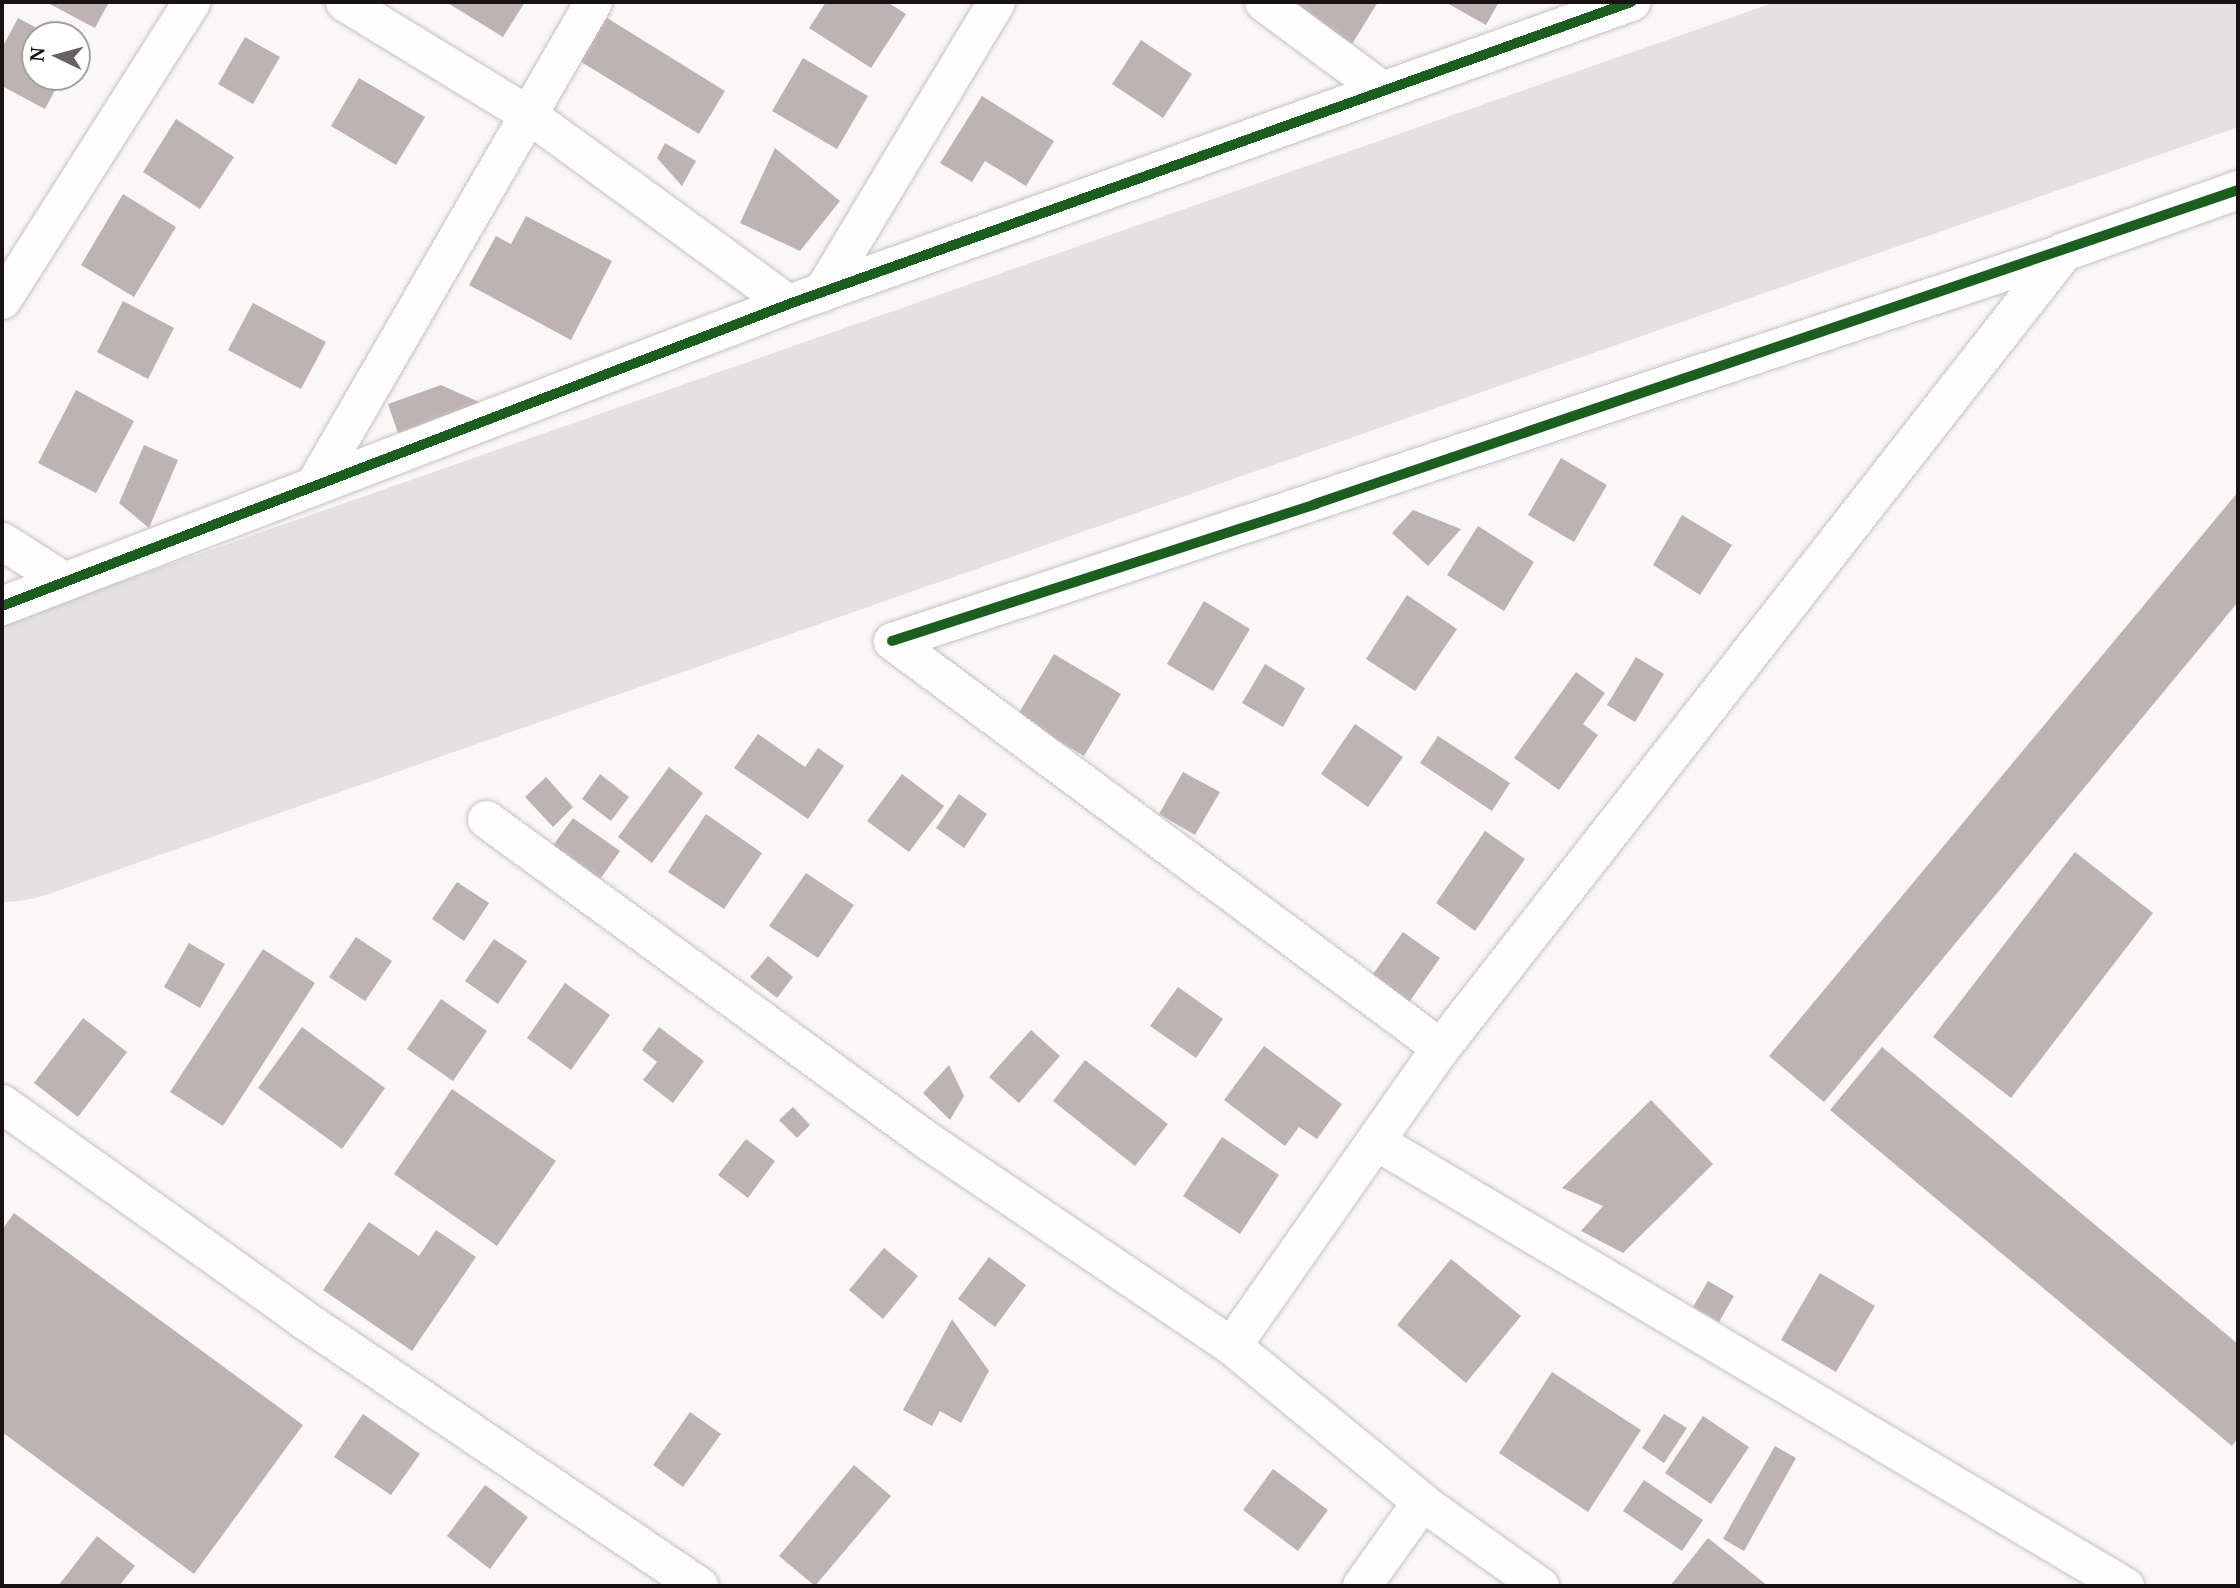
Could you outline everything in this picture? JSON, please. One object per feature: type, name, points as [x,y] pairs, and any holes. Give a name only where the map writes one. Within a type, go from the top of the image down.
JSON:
[{"type":"street","points":[[2,300],[191,2]]},
{"type":"street","points":[[344,2],[529,115],[805,299]]},
{"type":"street","points":[[313,486],[593,2]]},
{"type":"street","points":[[805,299],[996,2]]},
{"type":"street","points":[[1263,2],[1381,89]]},
{"type":"street","points":[[2,606],[63,580],[805,299],[1381,89],[1631,2]]},
{"type":"street","points":[[1441,1048],[892,641],[2064,252],[2238,191]]},
{"type":"street","points":[[1232,1346],[1441,1048],[2064,252]]},
{"type":"street","points":[[2,541],[63,580]]},
{"type":"street","points":[[486,819],[928,1140],[1232,1346],[1422,1502],[1540,1586]]},
{"type":"street","points":[[2,1104],[303,1319],[699,1586]]},
{"type":"street","points":[[1377,1142],[2125,1586]]},
{"type":"street","points":[[1362,1586],[1422,1502]]},
{"type":"building","points":[[46,2],[109,2],[95,28],[91,26],[91,21],[82,21]]},
{"type":"building","points":[[446,2],[525,2],[503,37]]},
{"type":"building","points":[[826,2],[887,2],[906,14],[871,68],[809,28]]},
{"type":"building","points":[[1285,2],[1378,2],[1352,44]]},
{"type":"building","points":[[1445,2],[1499,2],[1486,25]]},
{"type":"building","points":[[599,13],[725,91],[699,134],[573,57]]},
{"type":"building","points":[[18,18],[24,21],[21,21],[21,91],[55,91],[45,109],[2,86],[2,48]]},
{"type":"building","points":[[245,37],[280,57],[253,104],[218,84]]},
{"type":"building","points":[[1141,40],[1192,74],[1163,118],[1112,84]]},
{"type":"building","points":[[803,58],[868,96],[837,149],[772,111]]},
{"type":"building","points":[[359,78],[425,117],[396,165],[331,126]]},
{"type":"building","points":[[982,96],[1054,141],[1026,186],[985,161],[972,182],[940,163]]},
{"type":"building","points":[[176,119],[234,157],[200,209],[143,172]]},
{"type":"building","points":[[665,143],[696,161],[682,186],[657,158]]},
{"type":"building","points":[[775,148],[840,201],[800,251],[740,223]]},
{"type":"building","points":[[123,194],[176,227],[134,297],[81,265]]},
{"type":"building","points":[[526,216],[612,261],[571,340],[469,285],[496,236],[511,244]]},
{"type":"building","points":[[123,301],[174,328],[148,379],[97,352]]},
{"type":"building","points":[[253,303],[326,342],[301,389],[228,350]]},
{"type":"building","points":[[441,385],[490,407],[400,439],[388,404]]},
{"type":"building","points":[[76,390],[134,421],[96,493],[38,463]]},
{"type":"building","points":[[144,445],[178,460],[149,528],[119,503]]},
{"type":"building","points":[[1561,458],[1607,485],[1574,542],[1528,515]]},
{"type":"building","points":[[2238,492],[2238,602],[1824,1102],[1769,1056]]},
{"type":"building","points":[[1413,510],[1461,529],[1428,566],[1392,533]]},
{"type":"building","points":[[1682,515],[1732,545],[1700,595],[1653,565]]},
{"type":"building","points":[[1478,526],[1534,562],[1504,611],[1447,575]]},
{"type":"building","points":[[1407,595],[1457,629],[1415,691],[1366,659]]},
{"type":"building","points":[[1204,601],[1250,629],[1213,691],[1167,664]]},
{"type":"building","points":[[1054,654],[1121,694],[1084,756],[1017,716]]},
{"type":"building","points":[[1636,657],[1664,674],[1635,722],[1607,705]]},
{"type":"building","points":[[1265,664],[1305,688],[1283,727],[1242,703]]},
{"type":"building","points":[[1576,672],[1605,693],[1583,724],[1598,735],[1559,790],[1514,758]]},
{"type":"building","points":[[1355,724],[1403,757],[1368,807],[1321,774]]},
{"type":"building","points":[[758,734],[805,767],[818,748],[844,766],[808,819],[734,768]]},
{"type":"building","points":[[1438,736],[1510,783],[1492,811],[1420,763]]},
{"type":"building","points":[[669,767],[703,793],[652,863],[618,837]]},
{"type":"building","points":[[1183,772],[1220,792],[1195,835],[1159,814]]},
{"type":"building","points":[[600,774],[629,797],[611,821],[582,799]]},
{"type":"building","points":[[902,774],[944,806],[909,852],[867,821]]},
{"type":"building","points":[[546,777],[573,807],[553,827],[525,797]]},
{"type":"building","points":[[959,794],[987,814],[964,848],[936,828]]},
{"type":"building","points":[[706,814],[762,853],[724,909],[668,872]]},
{"type":"building","points":[[573,818],[620,851],[596,885],[549,851]]},
{"type":"building","points":[[1485,831],[1525,859],[1475,931],[1436,903]]},
{"type":"building","points":[[2075,852],[2153,913],[2011,1098],[1933,1037]]},
{"type":"building","points":[[806,873],[854,905],[818,958],[769,926]]},
{"type":"building","points":[[457,882],[489,903],[464,941],[432,919]]},
{"type":"building","points":[[1403,932],[1440,958],[1403,1011],[1371,977]]},
{"type":"building","points":[[356,937],[392,961],[365,1001],[329,977]]},
{"type":"building","points":[[494,939],[527,961],[498,1004],[465,981]]},
{"type":"building","points":[[189,943],[225,964],[200,1008],[164,987]]},
{"type":"building","points":[[263,949],[315,983],[223,1126],[170,1092]]},
{"type":"building","points":[[768,956],[793,977],[777,998],[750,977]]},
{"type":"building","points":[[565,983],[610,1015],[571,1070],[527,1038]]},
{"type":"building","points":[[1178,987],[1223,1019],[1196,1058],[1150,1026]]},
{"type":"building","points":[[441,999],[487,1031],[453,1081],[407,1049]]},
{"type":"building","points":[[83,1018],[127,1052],[78,1117],[34,1083]]},
{"type":"building","points":[[302,1027],[385,1088],[342,1149],[258,1088]]},
{"type":"building","points":[[659,1027],[704,1061],[673,1103],[643,1080],[657,1062],[642,1050]]},
{"type":"building","points":[[1031,1030],[1060,1056],[1019,1103],[989,1077]]},
{"type":"building","points":[[1264,1046],[1342,1104],[1317,1139],[1299,1127],[1285,1146],[1224,1100]]},
{"type":"building","points":[[1882,1047],[2238,1344],[2238,1438],[2232,1446],[1830,1110]]},
{"type":"building","points":[[1085,1060],[1168,1124],[1135,1166],[1053,1101]]},
{"type":"building","points":[[949,1065],[964,1096],[950,1120],[923,1093]]},
{"type":"building","points":[[452,1089],[556,1161],[497,1246],[394,1174]]},
{"type":"building","points":[[1651,1100],[1713,1164],[1623,1253],[1581,1231],[1603,1206],[1562,1188]]},
{"type":"building","points":[[793,1107],[810,1125],[797,1138],[779,1120]]},
{"type":"building","points":[[1222,1137],[1279,1175],[1240,1234],[1183,1196]]},
{"type":"building","points":[[746,1139],[775,1161],[748,1198],[718,1175]]},
{"type":"building","points":[[14,1213],[303,1425],[194,1574],[2,1432],[2,1230]]},
{"type":"building","points":[[369,1222],[419,1256],[436,1230],[476,1257],[412,1351],[323,1290]]},
{"type":"building","points":[[884,1248],[918,1276],[883,1319],[849,1290]]},
{"type":"building","points":[[989,1257],[1026,1285],[995,1327],[958,1299]]},
{"type":"building","points":[[1451,1259],[1521,1316],[1466,1383],[1397,1325]]},
{"type":"building","points":[[1820,1273],[1875,1306],[1836,1372],[1781,1340]]},
{"type":"building","points":[[1708,1281],[1734,1296],[1719,1322],[1693,1307]]},
{"type":"building","points":[[952,1319],[989,1371],[961,1423],[940,1411],[932,1426],[903,1410]]},
{"type":"building","points":[[1552,1372],[1641,1430],[1588,1512],[1499,1453]]},
{"type":"building","points":[[690,1412],[721,1434],[683,1487],[653,1465]]},
{"type":"building","points":[[363,1414],[420,1454],[391,1495],[334,1457]]},
{"type":"building","points":[[1664,1414],[1687,1428],[1664,1463],[1642,1448]]},
{"type":"building","points":[[1703,1416],[1749,1447],[1711,1504],[1665,1473]]},
{"type":"building","points":[[1775,1446],[1796,1458],[1744,1551],[1723,1539]]},
{"type":"building","points":[[854,1465],[891,1496],[815,1586],[779,1556]]},
{"type":"building","points":[[1273,1469],[1328,1510],[1298,1551],[1243,1510]]},
{"type":"building","points":[[1644,1480],[1703,1520],[1682,1551],[1623,1511]]},
{"type":"building","points":[[485,1485],[528,1517],[490,1569],[447,1536]]},
{"type":"building","points":[[97,1536],[135,1566],[119,1586],[58,1586]]},
{"type":"building","points":[[1708,1538],[1768,1586],[1670,1586]]},
{"type":"runway","points":[[2,766],[2184,2]]},
{"type":"cycle path","points":[[2,606],[789,304],[1631,2]]},
{"type":"cycle path","points":[[892,641],[1315,504],[2238,190]]}]
